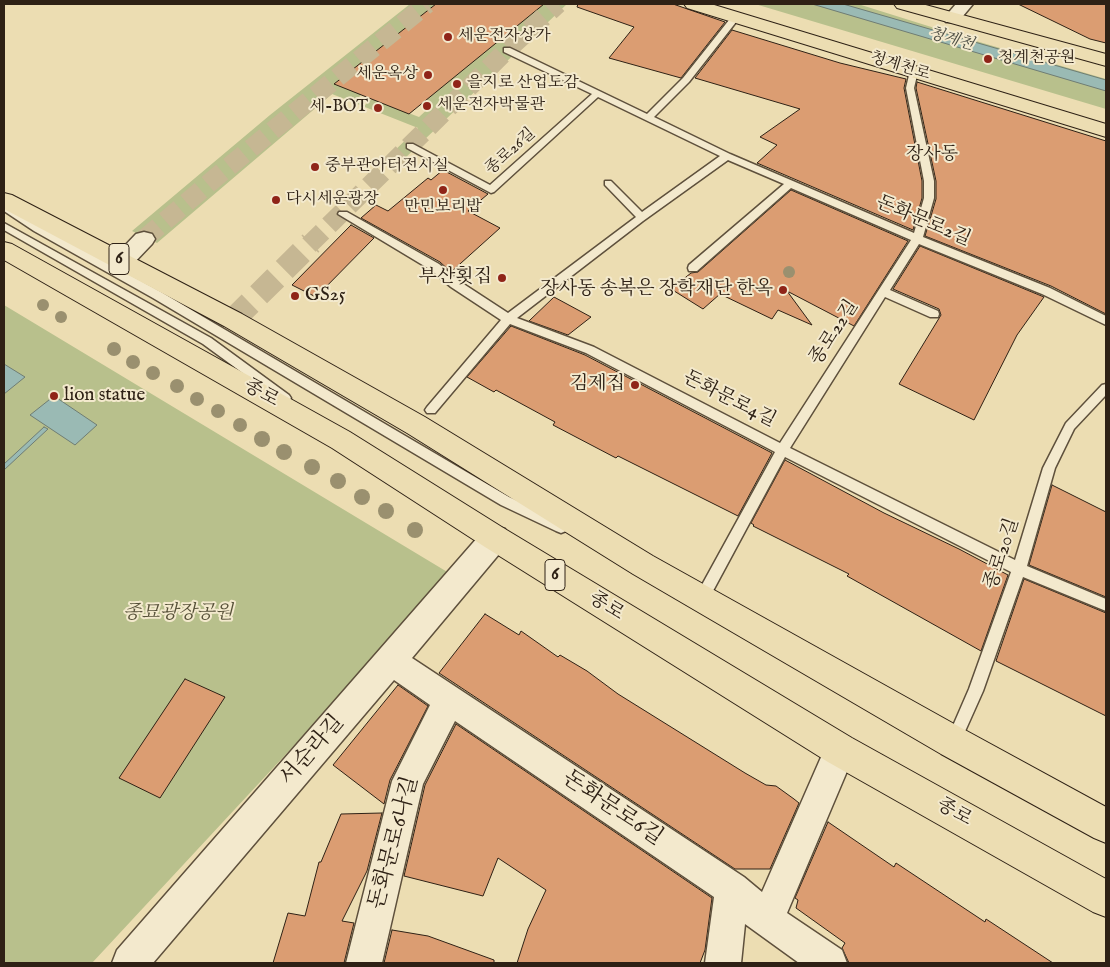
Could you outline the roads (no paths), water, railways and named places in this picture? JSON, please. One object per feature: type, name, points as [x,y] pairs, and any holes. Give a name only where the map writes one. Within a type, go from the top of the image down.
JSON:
[{"type":"main road","name":"청계천로","points":[[693,4],[1106,131]]},
{"type":"main road","points":[[903,4],[1106,60]]},
{"type":"main road","name":"6","points":[[4,200],[233,320],[416,425],[643,565],[953,742],[1106,826]]},
{"type":"main road","name":"종로","points":[[4,250],[341,440],[495,538],[840,750],[1106,899]]},
{"type":"street","points":[[952,18],[965,4]]},
{"type":"street","points":[[123,261],[144,239]]},
{"type":"street","name":"서순라길","points":[[130,963],[495,538]]},
{"type":"street","name":"돈화문로6길","points":[[391,661],[732,889],[767,920],[828,963]]},
{"type":"street","name":"돈화문로6나길","points":[[364,963],[408,781],[450,700]]},
{"type":"street","points":[[767,920],[840,750]]},
{"type":"street","points":[[723,963],[732,889]]},
{"type":"lane","points":[[647,119],[686,80],[736,17]]},
{"type":"lane","name":"돈화문로2길","points":[[507,50],[727,156],[916,240],[1046,291],[1106,321]]},
{"type":"lane","name":"종로22길","points":[[702,598],[783,449],[916,240],[929,198],[929,181],[910,88],[914,71]]},
{"type":"lane","name":"종로26길","points":[[410,146],[491,190],[596,94]]},
{"type":"lane","points":[[432,410],[508,319],[642,217],[727,156]]},
{"type":"lane","points":[[608,183],[642,217]]},
{"type":"lane","points":[[693,268],[790,184]]},
{"type":"lane","points":[[4,206],[38,229],[157,295],[505,501],[643,565]]},
{"type":"lane","name":"돈화문로4길","points":[[343,214],[435,267],[455,284],[508,319],[590,350],[900,511],[1019,568],[1106,605]]},
{"type":"lane","points":[[4,226],[207,341],[341,440]]},
{"type":"lane","points":[[883,292],[934,314]]},
{"type":"lane","name":"종로20길","points":[[953,742],[976,691],[1019,568],[1048,468],[1070,426],[1106,388]]},
{"type":"water","name":"청계천","points":[[812,4],[843,4],[1106,80],[1106,91]]},
{"type":"water","points":[[4,364],[25,377],[4,394]]},
{"type":"water","points":[[54,396],[97,425],[75,445],[30,415]]},
{"type":"water","points":[[44,427],[48,429],[4,470],[4,464]]},
{"type":"tunnel","points":[[144,239],[221,173],[427,4]]},
{"type":"tunnel","points":[[309,245],[507,50],[558,4]]},
{"type":"tunnel","points":[[233,320],[311,243]]},
{"type":"place","name":"세운전자상가","points":[[448,37]]},
{"type":"place","name":"청계천공원","points":[[988,59]]},
{"type":"place","name":"세운옥상","points":[[428,75]]},
{"type":"place","name":"을지로 산업도감","points":[[457,84]]},
{"type":"place","name":"세운전자박물관","points":[[427,106]]},
{"type":"place","name":"세-BOT","points":[[378,108]]},
{"type":"place","name":"중부관아터전시실","points":[[315,167]]},
{"type":"place","name":"만민보리밥","points":[[443,190]]},
{"type":"place","name":"다시세운광장","points":[[276,200]]},
{"type":"place","name":"부산횟집","points":[[502,278]]},
{"type":"place","name":"장사동 송복은 장학재단 한옥","points":[[783,290]]},
{"type":"place","name":"GS25","points":[[295,296]]},
{"type":"place","name":"김제집","points":[[635,385]]},
{"type":"place","name":"lion statue","points":[[54,396]]},
{"type":"district","name":"장사동","points":[[932,155]]},
{"type":"park label","name":"종묘광장공원","points":[[178,614]]}]
